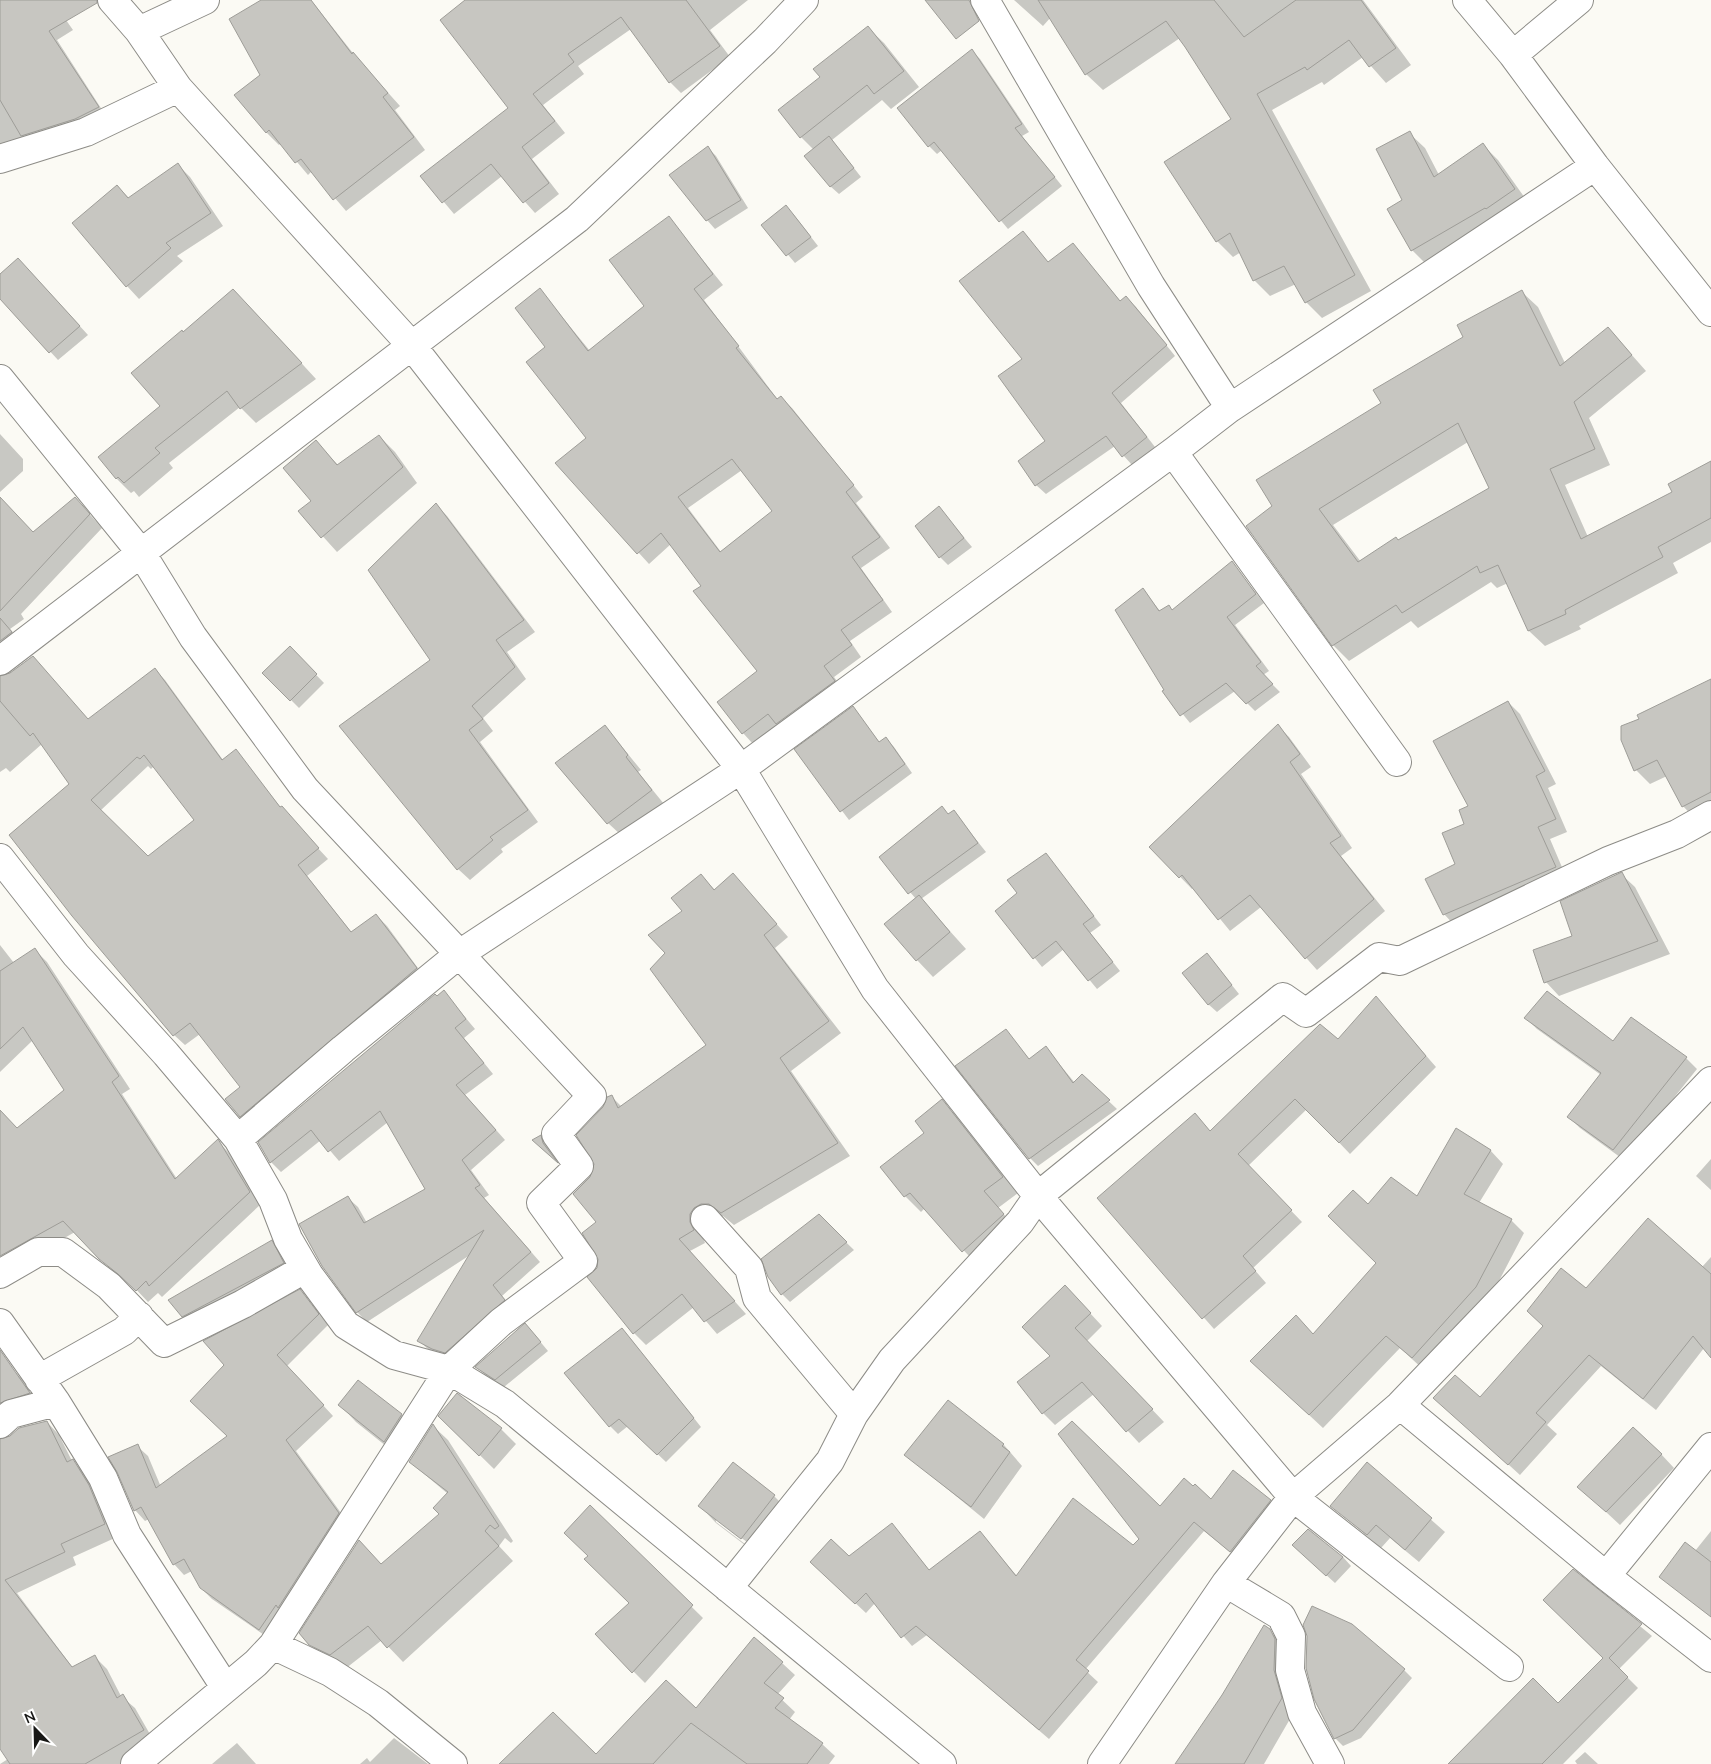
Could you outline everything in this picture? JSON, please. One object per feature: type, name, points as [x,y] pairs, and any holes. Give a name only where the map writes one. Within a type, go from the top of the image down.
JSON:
[{"type":"street","points":[[112,0],[139,31],[178,88],[412,346],[741,769],[876,989],[1038,1196],[1293,1497],[1509,1667]]},
{"type":"street","points":[[139,31],[205,0]]},
{"type":"street","points":[[0,661],[577,219],[765,41],[804,0]]},
{"type":"street","points":[[986,0],[1151,286],[1230,408]]},
{"type":"street","points":[[1467,0],[1513,55],[1595,166],[1711,312]]},
{"type":"street","points":[[1513,55],[1579,0]]},
{"type":"street","points":[[0,159],[86,132],[178,88]]},
{"type":"street","points":[[238,1139],[458,955],[741,769],[1173,452],[1230,408],[1595,166]]},
{"type":"street","points":[[0,379],[142,554],[193,636],[305,789],[458,955],[592,1096],[556,1134],[579,1166],[541,1203],[583,1261],[501,1322],[449,1370],[273,1645],[256,1663],[135,1764]]},
{"type":"street","points":[[1173,452],[1396,762]]},
{"type":"street","points":[[728,1588],[830,1460],[854,1414],[892,1360],[1020,1222],[1038,1196],[1283,997],[1306,1013],[1379,956],[1400,961],[1608,861],[1677,834],[1711,816]]},
{"type":"street","points":[[0,858],[76,955],[166,1054],[238,1139],[273,1200],[288,1239],[309,1275],[346,1325],[394,1356],[449,1370],[505,1404],[942,1764]]},
{"type":"street","points":[[1102,1764],[1226,1583],[1293,1497],[1400,1406],[1711,1080]]},
{"type":"street","points":[[705,1218],[750,1268],[757,1298],[854,1414]]},
{"type":"street","points":[[0,1274],[38,1252],[63,1252],[109,1286],[164,1343],[243,1304],[299,1272],[309,1275]]},
{"type":"street","points":[[39,1379],[124,1331],[139,1316]]},
{"type":"street","points":[[0,1323],[56,1402],[103,1478],[127,1535],[225,1687]]},
{"type":"street","points":[[0,1424],[11,1414],[56,1402]]},
{"type":"street","points":[[1400,1406],[1606,1576],[1711,1658]]},
{"type":"street","points":[[1606,1576],[1711,1446]]},
{"type":"street","points":[[1226,1583],[1281,1616],[1291,1636],[1290,1670],[1302,1712],[1330,1764]]},
{"type":"street","points":[[273,1645],[330,1672],[370,1698],[454,1764]]},
{"type":"building","points":[[0,0],[97,0],[97,3],[49,31],[99,107],[75,119],[21,136],[0,100]]},
{"type":"building","points":[[261,0],[311,0],[352,54],[353,52],[388,93],[383,97],[414,137],[333,200],[301,159],[295,163],[269,130],[266,133],[234,95],[260,75],[229,19]]},
{"type":"building","points":[[465,0],[686,0],[720,46],[669,83],[621,17],[568,54],[574,62],[533,94],[555,121],[522,147],[549,183],[523,203],[491,164],[442,203],[420,176],[508,108],[440,20]]},
{"type":"building","points":[[925,0],[969,0],[979,21],[956,39]]},
{"type":"building","points":[[1038,0],[1214,0],[1244,37],[1296,0],[1361,0],[1396,48],[1369,67],[1349,40],[1307,70],[1305,67],[1257,94],[1355,275],[1305,303],[1284,266],[1253,281],[1230,233],[1216,242],[1164,162],[1231,119],[1166,21],[1085,75]]},
{"type":"building","points":[[868,26],[904,71],[874,94],[867,85],[800,138],[778,110],[820,77],[813,69]]},
{"type":"building","points":[[972,49],[1022,124],[1015,128],[1055,177],[999,222],[934,142],[928,147],[897,108]]},
{"type":"building","points":[[1410,131],[1434,177],[1483,143],[1515,189],[1486,209],[1411,251],[1387,209],[1402,200],[1376,149]]},
{"type":"building","points":[[829,136],[854,168],[830,187],[804,156]]},
{"type":"building","points":[[708,146],[741,200],[706,221],[669,175]]},
{"type":"building","points":[[178,163],[211,213],[166,243],[171,248],[126,287],[72,223],[117,185],[128,198]]},
{"type":"building","points":[[786,205],[811,237],[786,256],[761,225]]},
{"type":"building","points":[[669,216],[713,274],[694,289],[739,346],[736,348],[777,399],[781,396],[854,485],[846,492],[880,537],[852,557],[883,600],[841,630],[852,645],[824,666],[835,681],[776,724],[768,714],[742,734],[717,702],[757,671],[693,591],[701,586],[661,533],[637,554],[555,463],[586,438],[526,362],[545,347],[515,308],[540,288],[588,351],[644,306],[609,260]],"holes":[[[732,459],[772,511],[720,552],[678,497]]]},
{"type":"building","points":[[1023,231],[1048,262],[1073,243],[1120,301],[1126,296],[1167,345],[1112,393],[1147,437],[1122,457],[1106,436],[1035,486],[1018,461],[1045,441],[998,376],[1022,359],[959,281]]},
{"type":"building","points":[[18,258],[80,326],[49,353],[0,299],[0,274]]},
{"type":"building","points":[[233,289],[302,363],[240,409],[227,391],[155,448],[160,453],[124,483],[118,477],[116,479],[98,457],[160,406],[131,373]]},
{"type":"building","points":[[1522,290],[1560,366],[1608,327],[1632,355],[1574,402],[1595,449],[1550,469],[1581,539],[1672,492],[1668,484],[1711,461],[1711,518],[1658,547],[1663,557],[1565,610],[1566,614],[1528,631],[1498,565],[1480,573],[1477,566],[1402,613],[1396,605],[1332,646],[1246,526],[1272,506],[1256,480],[1381,403],[1373,390],[1463,337],[1457,325]],"holes":[[[1458,423],[1489,488],[1398,540],[1396,537],[1358,562],[1319,509]]]},
{"type":"building","points":[[379,435],[403,467],[321,538],[298,511],[311,501],[283,468],[316,440],[337,465]]},
{"type":"building","points":[[0,497],[33,532],[75,497],[90,514],[0,611]]},
{"type":"building","points":[[436,503],[524,620],[496,640],[515,667],[472,706],[483,719],[469,730],[528,810],[490,837],[493,840],[457,870],[339,726],[430,660],[368,570]]},
{"type":"building","points":[[939,506],[964,538],[939,558],[915,526]]},
{"type":"building","points":[[1232,561],[1256,594],[1227,617],[1261,662],[1256,666],[1273,684],[1246,704],[1226,683],[1180,716],[1162,691],[1164,690],[1115,610],[1143,588],[1159,611],[1169,605],[1172,610]]},
{"type":"building","points":[[0,618],[12,632],[0,641]]},
{"type":"building","points":[[290,646],[317,674],[290,701],[262,673]]},
{"type":"building","points":[[33,656],[88,719],[155,668],[222,760],[236,749],[280,807],[282,806],[319,848],[298,865],[351,932],[376,914],[417,968],[240,1117],[225,1099],[240,1087],[190,1023],[173,1036],[72,916],[9,835],[69,784],[33,733],[30,736],[0,701],[0,676],[10,673]],"holes":[[[144,755],[194,820],[148,856],[91,800],[137,757],[140,759]]]},
{"type":"building","points":[[1711,679],[1711,792],[1682,807],[1657,760],[1634,771],[1621,740],[1621,726],[1639,719],[1637,715]]},
{"type":"building","points":[[1508,701],[1545,771],[1536,776],[1556,819],[1538,827],[1556,867],[1443,915],[1425,879],[1455,864],[1442,833],[1464,824],[1459,810],[1468,806],[1433,741]]},
{"type":"building","points":[[853,706],[879,742],[886,737],[905,764],[840,812],[794,749]]},
{"type":"building","points":[[1278,724],[1300,754],[1290,762],[1341,836],[1330,843],[1374,899],[1305,959],[1250,895],[1218,920],[1182,875],[1179,878],[1149,847]]},
{"type":"building","points":[[605,725],[628,755],[626,757],[652,790],[607,824],[555,763]]},
{"type":"building","points":[[942,806],[948,814],[954,810],[978,843],[908,894],[879,857]]},
{"type":"building","points":[[1046,853],[1094,916],[1083,924],[1113,962],[1088,981],[1056,941],[1033,959],[995,911],[1017,893],[1007,880]]},
{"type":"building","points":[[1622,872],[1658,941],[1544,983],[1533,950],[1572,936],[1560,901]]},
{"type":"building","points":[[733,873],[777,924],[764,935],[829,1021],[780,1058],[838,1143],[721,1213],[709,1204],[701,1204],[694,1208],[690,1214],[690,1222],[694,1230],[679,1239],[735,1301],[704,1322],[682,1294],[633,1334],[587,1277],[597,1268],[598,1259],[582,1233],[596,1222],[573,1194],[590,1177],[594,1164],[576,1135],[603,1107],[607,1097],[612,1095],[618,1108],[706,1045],[650,969],[665,953],[648,935],[682,911],[671,898],[701,874],[714,890]]},
{"type":"building","points":[[919,895],[950,932],[916,961],[884,924]]},
{"type":"building","points":[[35,948],[119,1076],[112,1082],[175,1179],[218,1139],[250,1192],[149,1286],[146,1281],[136,1291],[99,1259],[63,1221],[0,1256],[0,1110],[17,1128],[64,1090],[23,1027],[0,1049],[0,971]]},
{"type":"building","points":[[1207,953],[1232,985],[1208,1005],[1182,973]]},
{"type":"building","points":[[444,990],[466,1019],[455,1028],[484,1063],[456,1085],[496,1130],[462,1160],[480,1185],[475,1188],[531,1252],[493,1285],[505,1300],[445,1353],[417,1341],[484,1230],[356,1313],[322,1266],[299,1224],[348,1196],[364,1223],[425,1189],[380,1111],[328,1152],[311,1130],[270,1163],[258,1142],[435,994],[437,996]]},
{"type":"building","points":[[1547,991],[1613,1041],[1631,1017],[1687,1057],[1613,1150],[1567,1117],[1601,1073],[1524,1018]]},
{"type":"building","points":[[1376,996],[1426,1056],[1339,1143],[1295,1099],[1238,1154],[1292,1210],[1243,1256],[1256,1271],[1202,1319],[1097,1198],[1195,1113],[1210,1131],[1320,1024],[1338,1039]]},
{"type":"building","points":[[1006,1029],[1029,1059],[1046,1046],[1073,1083],[1082,1074],[1110,1100],[1029,1159],[955,1066]]},
{"type":"building","points":[[942,1099],[1003,1177],[984,1191],[1004,1214],[962,1252],[910,1193],[904,1197],[880,1167],[924,1133],[915,1121]]},
{"type":"building","points":[[1456,1128],[1491,1150],[1464,1194],[1512,1219],[1476,1287],[1412,1358],[1386,1336],[1309,1415],[1250,1361],[1296,1315],[1313,1334],[1376,1263],[1328,1216],[1353,1190],[1368,1204],[1391,1177],[1417,1196]]},
{"type":"building","points":[[541,1135],[543,1143],[558,1163],[532,1140]]},
{"type":"building","points":[[819,1214],[847,1242],[781,1295],[768,1277],[761,1259]]},
{"type":"building","points":[[1648,1218],[1711,1274],[1711,1358],[1693,1336],[1643,1399],[1589,1355],[1536,1413],[1546,1422],[1508,1465],[1433,1398],[1455,1375],[1480,1397],[1543,1326],[1527,1311],[1561,1268],[1586,1288]]},
{"type":"building","points":[[272,1240],[284,1263],[182,1317],[168,1300]]},
{"type":"building","points":[[1065,1285],[1091,1313],[1075,1328],[1153,1409],[1126,1432],[1082,1382],[1042,1414],[1017,1382],[1050,1356],[1022,1327]]},
{"type":"building","points":[[300,1289],[319,1314],[277,1355],[324,1405],[286,1440],[339,1513],[278,1608],[276,1605],[259,1630],[200,1588],[184,1559],[173,1565],[141,1507],[134,1511],[117,1472],[108,1457],[138,1444],[156,1488],[227,1436],[190,1401],[224,1365],[203,1341]]},
{"type":"building","points":[[525,1323],[541,1342],[495,1380],[475,1367]]},
{"type":"building","points":[[622,1328],[694,1418],[657,1455],[619,1419],[609,1427],[564,1373]]},
{"type":"building","points":[[0,1350],[30,1393],[0,1403]]},
{"type":"building","points":[[358,1380],[402,1414],[384,1442],[338,1405]]},
{"type":"building","points":[[457,1393],[502,1428],[479,1456],[438,1416]]},
{"type":"building","points":[[948,1400],[1004,1444],[1002,1446],[1010,1452],[971,1507],[904,1455]]},
{"type":"building","points":[[47,1421],[67,1462],[73,1459],[89,1485],[105,1524],[61,1544],[65,1552],[5,1580],[72,1667],[95,1655],[117,1698],[123,1694],[144,1730],[85,1764],[10,1764],[0,1749],[0,1439],[10,1436],[19,1428]]},
{"type":"building","points":[[1072,1421],[1160,1506],[1184,1478],[1193,1486],[1195,1484],[1211,1499],[1233,1470],[1271,1500],[1230,1552],[1194,1522],[1076,1660],[1089,1671],[1039,1730],[916,1626],[901,1638],[866,1593],[855,1604],[810,1562],[831,1539],[849,1556],[892,1523],[929,1570],[980,1531],[1016,1576],[1073,1498],[1133,1545],[1139,1539],[1058,1434]]},
{"type":"building","points":[[433,1424],[499,1526],[495,1529],[490,1525],[485,1531],[499,1546],[387,1648],[368,1626],[330,1655],[309,1645],[299,1633],[359,1540],[381,1564],[439,1514],[433,1508],[448,1492],[409,1462]]},
{"type":"building","points":[[1633,1427],[1662,1454],[1606,1512],[1577,1487]]},
{"type":"building","points":[[733,1462],[775,1495],[741,1539],[698,1506]]},
{"type":"building","points":[[1367,1462],[1432,1518],[1405,1550],[1376,1525],[1367,1535],[1330,1506]]},
{"type":"building","points":[[590,1505],[693,1605],[632,1673],[595,1634],[629,1603],[584,1559],[588,1556],[564,1533]]},
{"type":"building","points":[[1308,1529],[1343,1557],[1326,1576],[1292,1545]]},
{"type":"building","points":[[1685,1542],[1711,1562],[1711,1617],[1659,1577]]},
{"type":"building","points":[[1573,1569],[1642,1624],[1609,1658],[1628,1677],[1542,1764],[1448,1764],[1533,1678],[1558,1703],[1603,1658],[1543,1600]]},
{"type":"building","points":[[1312,1606],[1352,1624],[1405,1669],[1353,1730],[1334,1739],[1314,1699],[1306,1668],[1307,1636],[1303,1625]]},
{"type":"building","points":[[1264,1625],[1270,1629],[1275,1639],[1274,1670],[1282,1698],[1244,1764],[1175,1764],[1222,1695]]},
{"type":"building","points":[[754,1637],[783,1662],[764,1683],[784,1698],[775,1708],[823,1743],[807,1764],[747,1764],[691,1723],[653,1764],[499,1764],[553,1712],[596,1754],[666,1680],[696,1708]]}]
